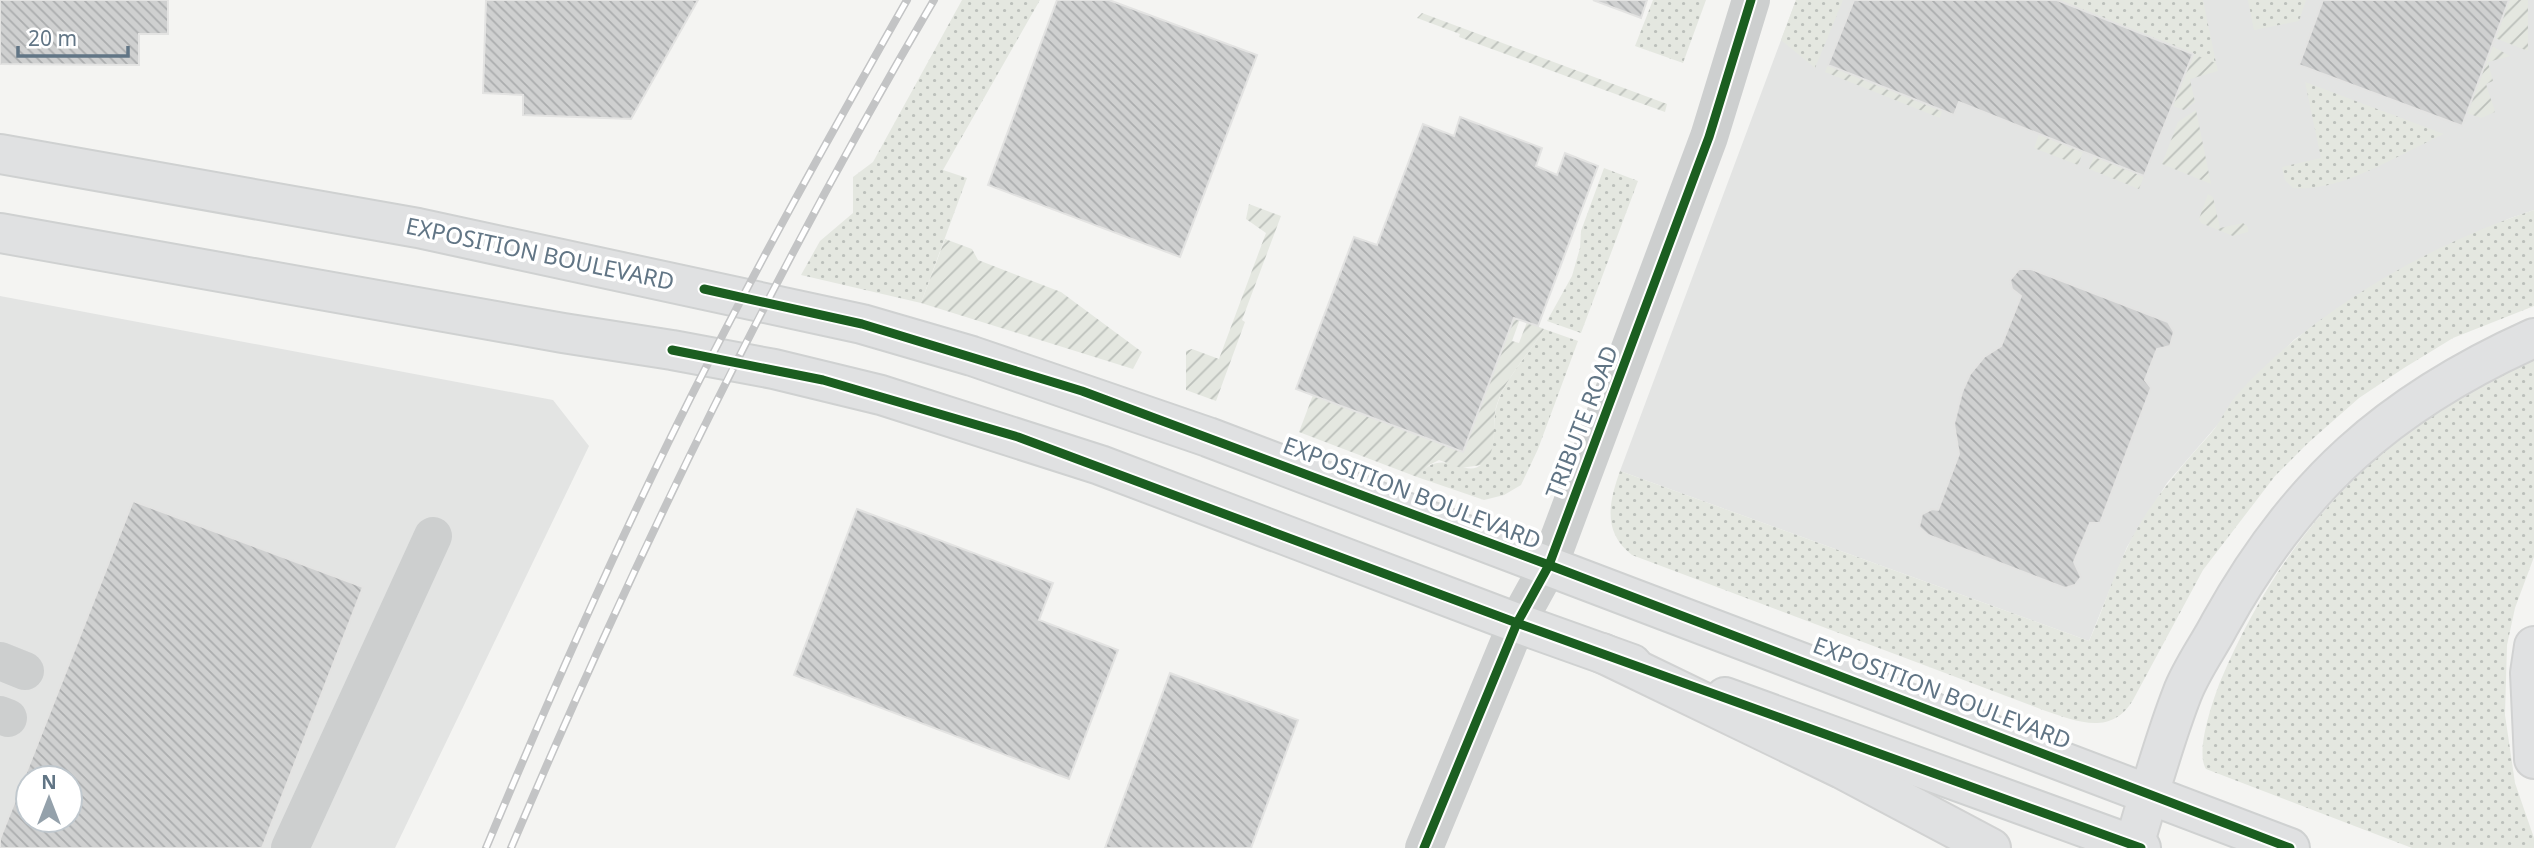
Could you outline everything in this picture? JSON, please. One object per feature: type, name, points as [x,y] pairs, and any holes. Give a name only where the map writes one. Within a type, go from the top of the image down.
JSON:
[{"type":"main road","name":"EXPOSITION BOULEVARD","points":[[0,154],[314,207],[862,324],[1082,391],[1549,565],[2290,848]]},
{"type":"main road","points":[[0,233],[673,350],[823,380],[1018,437],[1100,465],[1517,624],[2137,847],[2149,793],[2183,691],[2248,573],[2287,520],[2329,473],[2382,425],[2432,390],[2534,338]]},
{"type":"main road","points":[[2534,646],[2530,686],[2534,759]]},
{"type":"main road","points":[[1602,653],[1842,769],[1992,848]]},
{"type":"street","name":"TRIBUTE ROAD","points":[[1424,848],[1517,624],[1549,565],[1709,137],[1751,0]]},
{"type":"street","points":[[289,848],[433,536]]},
{"type":"shaded area","points":[[962,0],[1040,0],[943,170],[967,178],[921,303],[801,275],[820,241],[853,213],[853,177],[873,162]]},
{"type":"shaded area","points":[[1653,0],[1706,0],[1683,63],[1635,46]]},
{"type":"shaded area","points":[[1796,0],[2534,0],[2534,210],[2508,219],[2371,287],[2295,339],[2234,399],[2220,422],[2167,483],[2127,547],[2089,641],[1620,471]]},
{"type":"shaded area","points":[[1796,0],[1843,0],[1815,68],[1781,40]]},
{"type":"shaded area","points":[[2057,0],[2203,0],[2216,63]]},
{"type":"shaded area","points":[[2248,0],[2306,0],[2299,21],[2254,30]]},
{"type":"shaded area","points":[[2509,0],[2528,0],[2528,51],[2495,38]]},
{"type":"shaded area","points":[[1422,13],[1667,104],[1665,112],[1459,37],[1460,34],[1417,18]]},
{"type":"shaded area","points":[[2492,46],[2510,56],[2488,62],[2493,81],[2486,84],[2495,112],[2481,118],[2467,113]]},
{"type":"shaded area","points":[[2193,54],[2216,63],[2218,71],[2190,79],[2195,102],[2184,110],[2173,106]]},
{"type":"shaded area","points":[[1828,65],[1942,111],[1940,118],[1825,72]]},
{"type":"shaded area","points":[[2305,82],[2444,134],[2351,178],[2312,188],[2293,188],[2285,180],[2282,167],[2321,158]]},
{"type":"shaded area","points":[[2196,110],[2211,184],[2162,164],[2178,122]]},
{"type":"shaded area","points":[[2039,134],[2083,152],[2078,165],[2034,148]]},
{"type":"shaded area","points":[[2094,156],[2144,176],[2139,189],[2089,169]]},
{"type":"shaded area","points":[[1604,168],[1638,181],[1581,333],[1547,321],[1572,276],[1580,248],[1581,231]]},
{"type":"shaded area","points":[[2208,194],[2213,197],[2220,228],[2243,223],[2248,227],[2248,232],[2233,236],[2201,223],[2199,219]]},
{"type":"shaded area","points":[[1249,204],[1281,216],[1242,320],[1245,322],[1216,401],[1186,390],[1186,351],[1192,349],[1219,359],[1266,233],[1246,219]]},
{"type":"shaded area","points":[[2534,210],[2534,306],[2453,338],[2359,398],[2308,443],[2275,476],[2203,570],[2133,700],[2124,712],[2114,719],[2092,723],[2055,714],[1632,555],[1622,546],[1612,526],[1611,505],[1620,471],[2089,641],[2122,559],[2145,516],[2215,428],[2235,397],[2265,366],[2334,310],[2373,285],[2453,242]]},
{"type":"shaded area","points":[[945,239],[972,249],[978,260],[1061,292],[1142,352],[1133,369],[921,303]]},
{"type":"shaded area","points":[[0,296],[553,400],[589,446],[395,848],[0,848]]},
{"type":"shaded area","points":[[1514,318],[1520,319],[1512,341],[1519,343],[1527,322],[1544,329],[1501,394],[1495,412],[1493,445],[1481,465],[1461,468],[1439,460],[1429,465],[1417,477],[1299,432],[1313,395],[1463,452]]},
{"type":"shaded area","points":[[1544,329],[1578,341],[1538,449],[1521,485],[1504,495],[1484,500],[1417,477],[1427,467],[1436,463],[1476,468],[1483,463],[1491,449],[1496,410],[1502,392]]},
{"type":"shaded area","points":[[2534,357],[2534,557],[2515,608],[2507,645],[2505,715],[2515,783],[2534,838],[2534,848],[2412,848],[2206,769],[2203,761],[2204,739],[2220,682],[2262,597],[2315,522],[2378,456],[2415,427],[2463,393]]},
{"type":"building","points":[[0,0],[168,0],[168,34],[139,34],[139,65],[0,64]]},
{"type":"building","points":[[486,0],[698,0],[631,119],[523,115],[523,95],[483,93]]},
{"type":"building","points":[[1057,0],[1109,0],[1257,55],[1180,257],[988,185]]},
{"type":"building","points":[[1593,0],[1647,0],[1641,18]]},
{"type":"building","points":[[1854,0],[2057,0],[2193,54],[2144,176],[1959,102],[1954,115],[1828,65]]},
{"type":"building","points":[[2323,0],[2509,0],[2462,126],[2299,65]]},
{"type":"building","points":[[1460,117],[1542,148],[1536,166],[1557,175],[1565,153],[1598,166],[1538,326],[1514,318],[1463,452],[1296,389],[1354,237],[1377,245],[1423,124],[1454,136]]},
{"type":"building","points":[[2019,269],[2031,269],[2168,322],[2174,332],[2170,346],[2157,349],[2145,380],[2151,388],[2100,523],[2090,523],[2074,562],[2081,577],[2075,585],[2065,588],[1928,535],[1919,527],[1922,514],[1932,509],[1938,510],[1959,454],[1954,424],[1962,392],[1970,374],[1984,357],[2001,346],[2021,296],[2012,289],[2010,280]]},
{"type":"building","points":[[133,501],[363,587],[262,848],[0,848],[0,839],[14,803],[14,834],[84,834],[84,764],[30,764]]},
{"type":"building","points":[[857,509],[1053,583],[1039,620],[1118,650],[1069,779],[794,675]]},
{"type":"building","points":[[1170,673],[1298,720],[1251,848],[1105,848]]},
{"type":"railway","points":[[486,848],[574,644],[668,443],[754,275],[907,0]]},
{"type":"railway","points":[[511,848],[607,631],[709,417],[817,207],[934,0]]},
{"type":"cycle path","points":[[1424,848],[1517,623],[1549,565],[1709,137],[1751,0]]},
{"type":"cycle path","points":[[704,289],[862,324],[1082,391],[1549,565],[2290,848]]},
{"type":"cycle path","points":[[672,350],[823,380],[1018,437],[1517,623],[2141,848]]}]
